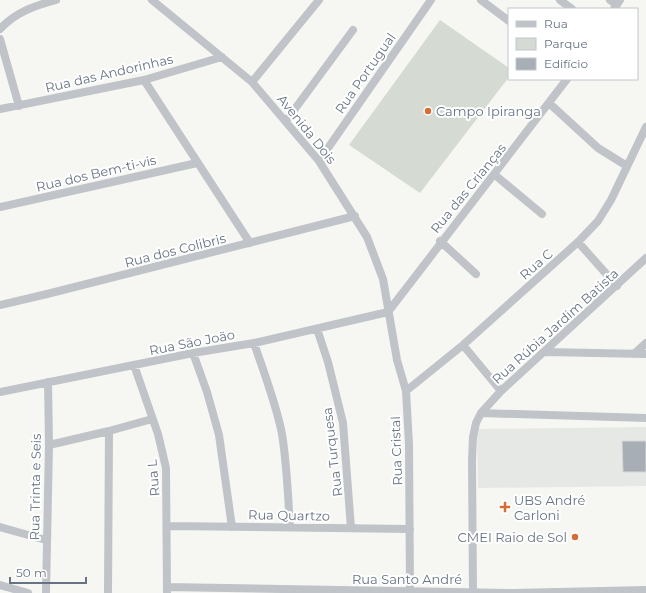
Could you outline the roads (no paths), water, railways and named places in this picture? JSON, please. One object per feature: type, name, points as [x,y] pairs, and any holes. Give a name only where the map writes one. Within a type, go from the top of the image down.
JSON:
[{"type":"street","points":[[0,28],[9,19],[23,10],[56,0]]},
{"type":"street","name":"Avenida Dois","points":[[152,0],[252,82],[319,160],[367,237],[383,279],[388,312]]},
{"type":"street","points":[[252,82],[319,0]]},
{"type":"street","name":"Rua Portugual","points":[[319,160],[431,0]]},
{"type":"street","points":[[481,0],[508,20]]},
{"type":"street","points":[[560,0],[571,8]]},
{"type":"street","points":[[286,121],[353,30]]},
{"type":"street","points":[[0,39],[19,106]]},
{"type":"street","name":"Rua das Andorinhas","points":[[0,110],[144,80],[222,57]]},
{"type":"street","points":[[144,80],[250,243]]},
{"type":"street","name":"Rua das Crianças","points":[[388,312],[440,241],[495,174],[565,80]]},
{"type":"street","points":[[549,103],[598,148],[627,166]]},
{"type":"street","name":"Rua C","points":[[406,391],[463,345],[578,242],[598,221],[611,200],[646,127]]},
{"type":"street","name":"Rua dos Bem-ti-vis","points":[[0,207],[197,163]]},
{"type":"street","points":[[495,174],[542,214]]},
{"type":"street","name":"Rua dos Colibris","points":[[0,305],[355,216]]},
{"type":"street","points":[[440,241],[476,274]]},
{"type":"street","points":[[578,242],[617,286]]},
{"type":"street","name":"Rua Rúbia Jardim Batista","points":[[481,413],[501,391],[646,258]]},
{"type":"street","name":"Rua São João","points":[[0,392],[193,353],[254,343],[388,312]]},
{"type":"street","name":"Rua Cristal","points":[[388,312],[397,360],[406,391],[410,529],[410,591]]},
{"type":"street","name":"Rua Turquesa","points":[[317,329],[328,362],[343,423],[352,528]]},
{"type":"street","points":[[254,343],[270,391],[281,433],[287,472],[290,527]]},
{"type":"street","points":[[634,354],[646,343]]},
{"type":"street","points":[[463,345],[501,391]]},
{"type":"street","points":[[545,352],[646,354]]},
{"type":"street","points":[[193,353],[207,392],[219,434],[232,527]]},
{"type":"street","name":"Rua L","points":[[134,365],[164,454],[166,468],[168,526],[167,590]]},
{"type":"street","name":"Rua Trinta e Seis","points":[[46,593],[49,445],[48,382]]},
{"type":"street","points":[[473,592],[473,437],[481,413],[646,418]]},
{"type":"street","points":[[49,445],[109,432],[152,419]]},
{"type":"street","points":[[108,593],[109,432]]},
{"type":"street","name":"Rua Quartzo","points":[[168,526],[410,529]]},
{"type":"street","points":[[0,527],[46,540]]},
{"type":"street","points":[[0,585],[28,593]]},
{"type":"street","name":"Rua Santo André","points":[[167,590],[514,593],[646,590]]},
{"type":"place","name":"Campo Ipiranga","points":[[428,111]]},
{"type":"place","name":"UBS André Carloni","points":[[505,507]]},
{"type":"place","name":"CMEI Raio de Sol","points":[[575,537]]}]
